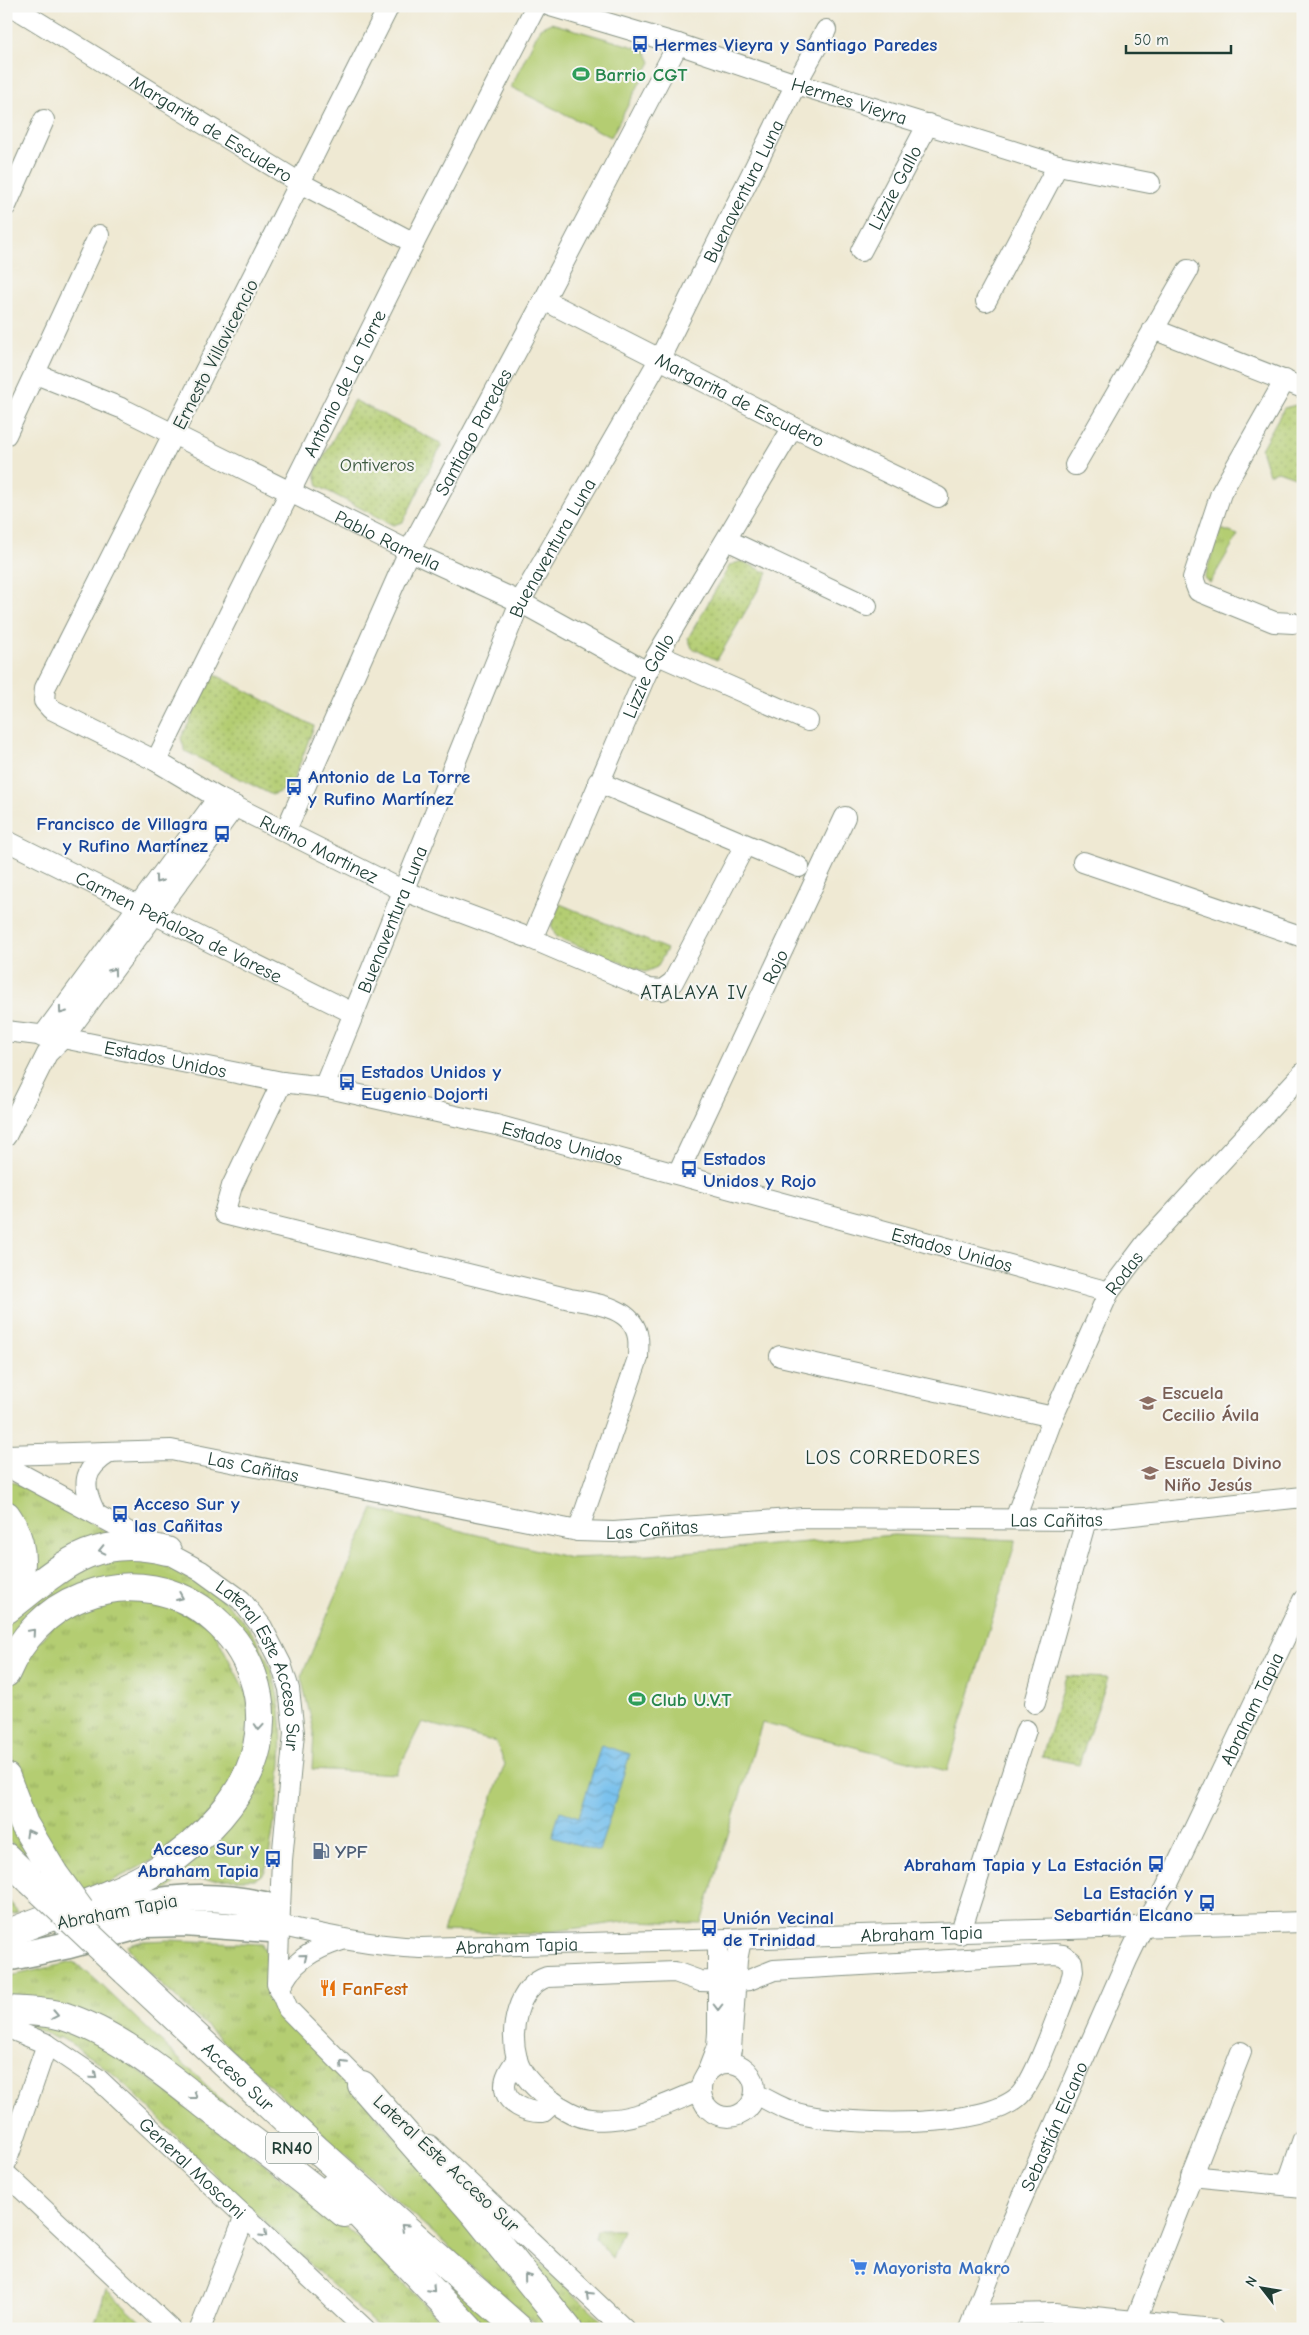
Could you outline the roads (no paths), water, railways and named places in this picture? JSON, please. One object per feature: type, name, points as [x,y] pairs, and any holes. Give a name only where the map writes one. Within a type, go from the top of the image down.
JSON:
[{"type":"highway","points":[[6,1515],[14,1526],[22,1553],[18,1585],[6,1609]]},
{"type":"highway","points":[[6,1609],[55,1570],[80,1556],[108,1548],[135,1546],[167,1551]]},
{"type":"highway","points":[[6,1673],[20,1646],[55,1610],[72,1600],[102,1590],[119,1587],[149,1588],[187,1601],[211,1616],[230,1636],[247,1661],[253,1675],[257,1688],[260,1717],[257,1748],[243,1781],[215,1822],[188,1847],[146,1876],[7,1941]]},
{"type":"highway","points":[[6,1776],[24,1824],[26,1880],[116,1969]]},
{"type":"highway","name":"Acceso Sur","points":[[6,1857],[26,1880],[412,2268],[468,2329]]},
{"type":"highway","name":"Acceso Sur","points":[[116,1969],[519,2329]]},
{"type":"highway","points":[[6,2010],[62,2016],[103,2034],[146,2060],[322,2195],[412,2268]]},
{"type":"highway","points":[[362,2085],[475,2214],[568,2329]]},
{"type":"main road","name":"Abraham Tapia","points":[[7,1941],[133,1904],[174,1898],[208,1898],[272,1915]]},
{"type":"main road","name":"Abraham Tapia","points":[[7,1941],[70,1945],[188,1912],[253,1912],[272,1915]]},
{"type":"street","name":"Margarita de Escudero","points":[[12,6],[300,183],[414,242]]},
{"type":"street","name":"Ernesto Villavicencio","points":[[44,701],[45,688],[175,433],[388,6]]},
{"type":"street","name":"Antonio de La Torre","points":[[156,761],[414,242],[536,6]]},
{"type":"street","name":"Hermes Vieyra","points":[[550,6],[678,44],[796,84],[1058,165],[1150,183]]},
{"type":"street","name":"Buenaventura Luna","points":[[324,1087],[520,602],[659,360],[796,84],[826,30]]},
{"type":"street","name":"Santiago Paredes","points":[[286,830],[409,551],[544,300],[678,44]]},
{"type":"street","points":[[8,197],[44,120]]},
{"type":"street","name":"Lizzie Gallo","points":[[861,251],[928,124]]},
{"type":"street","points":[[986,301],[1058,165]]},
{"type":"street","points":[[6,435],[99,235]]},
{"type":"street","points":[[1075,464],[1188,270]]},
{"type":"street","name":"Margarita de Escudero","points":[[544,300],[659,360],[938,497]]},
{"type":"street","points":[[1154,330],[1294,384],[1221,493],[1193,578],[1198,591],[1274,622],[1293,623]]},
{"type":"street","name":"Pablo Ramella","points":[[36,374],[175,433],[409,551],[520,602],[647,672]]},
{"type":"street","name":"Lizzie Gallo","points":[[532,939],[647,672],[793,427]]},
{"type":"street","points":[[727,540],[867,606]]},
{"type":"street","points":[[658,655],[808,721]]},
{"type":"street","name":"Rufino Martinez","points":[[44,701],[51,709],[156,761],[227,802],[404,891],[532,939],[649,989],[662,990],[673,982],[745,845]]},
{"type":"street","points":[[598,782],[799,868]]},
{"type":"street","points":[[6,1136],[45,1045],[227,802]]},
{"type":"street","name":"Rojo","points":[[678,1173],[845,817]]},
{"type":"street","name":"Carmen Peñaloza de Varese","points":[[6,841],[353,1013]]},
{"type":"street","points":[[1083,862],[1303,937]]},
{"type":"street","points":[[63,1038],[147,910]]},
{"type":"street","name":"Estados Unidos","points":[[6,1031],[45,1045],[63,1038],[282,1082],[324,1087],[496,1125],[678,1173],[1109,1292]]},
{"type":"street","name":"Rodas","points":[[1015,1518],[1053,1417],[1109,1292],[1146,1243],[1300,1080]]},
{"type":"street","points":[[282,1082],[232,1186],[224,1214],[541,1292],[604,1305],[619,1312],[632,1323],[638,1337],[638,1358],[578,1531]]},
{"type":"street","points":[[780,1356],[1053,1417]]},
{"type":"street","name":"Las Cañitas","points":[[6,1455],[171,1450],[578,1531],[614,1532],[803,1518],[1086,1520],[1303,1497]]},
{"type":"street","points":[[96,1514],[87,1493],[88,1476],[94,1464],[109,1453]]},
{"type":"street","name":"Lateral Este Acceso Sur","points":[[6,1466],[201,1571],[241,1600],[262,1627],[281,1664],[289,1690],[294,1733],[281,1884],[272,1915],[278,1991],[288,2009],[362,2085],[475,2188],[624,2329]]},
{"type":"street","points":[[1036,1703],[1086,1520]]},
{"type":"street","name":"Abraham Tapia","points":[[272,1915],[343,1940],[386,1946],[421,1948],[960,1934],[1144,1925],[1165,1890],[1303,1600]]},
{"type":"street","points":[[960,1934],[1026,1730]]},
{"type":"street","points":[[1144,1925],[1303,1922]]},
{"type":"street","name":"Sebastián Elcano","points":[[971,2322],[1013,2219],[1144,1925]]},
{"type":"street","points":[[278,1991],[284,1978],[300,1960],[317,1948],[343,1940]]},
{"type":"street","points":[[718,1941],[727,1982],[732,2054],[739,2065],[752,2077],[756,2094],[748,2111],[740,2116],[722,2117],[706,2107],[704,2082],[717,2047],[727,1982],[741,1940]]},
{"type":"street","points":[[739,2065],[722,2064],[704,2082],[641,2114],[611,2120],[590,2119],[574,2115],[554,2102],[543,2094],[527,2076],[517,2059],[515,2020],[529,1987],[537,1980],[547,1977],[676,1972],[700,1981],[727,1982],[749,1980],[774,1970],[1054,1954],[1068,1958],[1072,1962],[1074,1971],[1028,2083],[1011,2102],[1000,2107],[962,2117],[907,2122],[870,2122],[803,2115],[785,2109],[756,2094]]},
{"type":"street","name":"General Mosconi","points":[[6,2027],[47,2044],[97,2078],[245,2216],[346,2321],[365,2329]]},
{"type":"street","points":[[6,2163],[47,2044]]},
{"type":"street","points":[[1135,2322],[1241,2052]]},
{"type":"street","points":[[517,2059],[506,2076],[504,2086],[507,2094],[518,2106],[530,2113],[543,2112],[554,2102]]},
{"type":"street","points":[[1191,2176],[1295,2186],[1303,2139]]},
{"type":"street","points":[[6,2174],[172,2329]]},
{"type":"street","points":[[200,2329],[245,2216]]},
{"type":"street","points":[[971,2322],[1055,2313],[1213,2329]]},
{"type":"water","points":[[601,1745],[630,1754],[599,1851],[552,1837],[560,1811],[579,1817]]},
{"type":"place","name":"Hermes Vieyra y Santiago Paredes","points":[[640,44]]},
{"type":"place","name":"Barrio CGT","points":[[581,74]]},
{"type":"place","name":"Antonio de La Torre y Rufino Martínez","points":[[294,787]]},
{"type":"place","name":"Francisco de Villagra y Rufino Martínez","points":[[222,834]]},
{"type":"place","name":"Estados Unidos y Eugenio Dojorti","points":[[347,1082]]},
{"type":"place","name":"Estados Unidos y Rojo","points":[[689,1169]]},
{"type":"place","name":"Escuela Cecilio Ávila","points":[[1148,1403]]},
{"type":"place","name":"Escuela Divino Niño Jesús","points":[[1150,1473]]},
{"type":"place","name":"Acceso Sur y las Cañitas","points":[[120,1514]]},
{"type":"place","name":"Club U.V.T","points":[[637,1699]]},
{"type":"place","name":"YPF","points":[[321,1851]]},
{"type":"place","name":"Acceso Sur y Abraham Tapia","points":[[273,1859]]},
{"type":"place","name":"Abraham Tapia y La Estación","points":[[1156,1864]]},
{"type":"place","name":"La Estación y Sebartián Elcano","points":[[1207,1903]]},
{"type":"place","name":"Unión Vecinal de Trinidad","points":[[709,1928]]},
{"type":"place","name":"FanFest","points":[[328,1988]]},
{"type":"place","name":"Mayorista Makro","points":[[859,2267]]},
{"type":"district","name":"ATALAYA IV","points":[[694,992]]},
{"type":"district","name":"LOS CORREDORES","points":[[893,1457]]},
{"type":"park label","name":"Ontiveros","points":[[377,464]]}]
